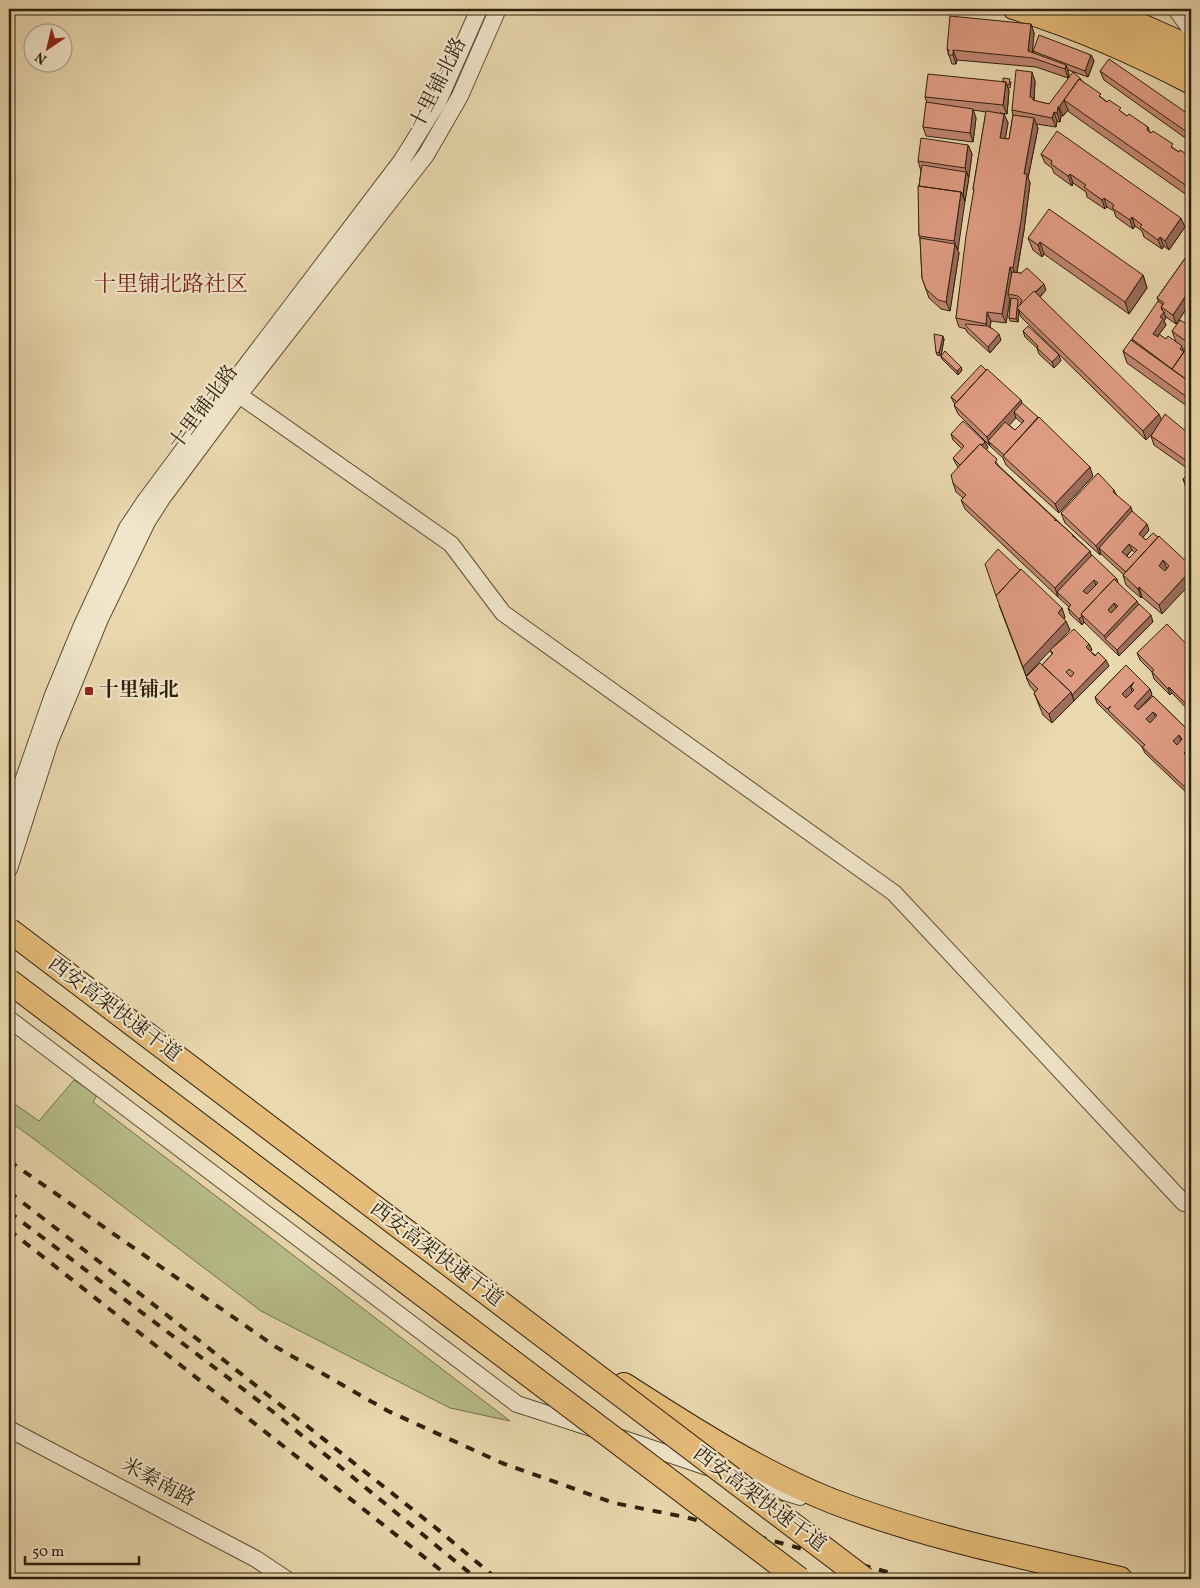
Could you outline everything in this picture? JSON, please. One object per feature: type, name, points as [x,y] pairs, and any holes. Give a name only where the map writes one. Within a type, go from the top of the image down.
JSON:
[{"type":"highway","name":"西安高架快速干道","points":[[9,930],[864,1579]]},
{"type":"highway","name":"西安高架快速干道","points":[[9,981],[797,1579]]},
{"type":"highway","points":[[520,1318],[698,1433],[767,1472],[831,1500],[941,1536],[1120,1579]]},
{"type":"main road","points":[[1013,9],[1079,32],[1117,48],[1191,84]]},
{"type":"main road","points":[[1061,9],[1132,38],[1191,67]]},
{"type":"main road","points":[[1108,9],[1191,46]]},
{"type":"main road","points":[[1142,9],[1191,34]]},
{"type":"street","name":"十里铺北路","points":[[9,868],[50,741],[96,628],[140,536],[162,497],[234,391],[406,153],[438,102],[479,9]]},
{"type":"street","name":"十里铺北路","points":[[9,821],[53,695],[119,543],[145,501],[426,154],[460,96],[498,9]]},
{"type":"street","points":[[1176,9],[1191,30]]},
{"type":"street","points":[[234,391],[450,544],[503,613],[894,893],[1184,1203]]},
{"type":"street","points":[[9,1019],[516,1404],[802,1498]]},
{"type":"street","name":"米秦南路","points":[[9,1428],[256,1559],[286,1579]]},
{"type":"green space","points":[[74,1080],[97,1095],[93,1102],[510,1421],[450,1408],[261,1311],[9,1121],[9,1100],[39,1121]]},
{"type":"building","points":[[950,16],[1031,24],[1028,51],[1066,65],[1065,69],[1033,58],[953,50],[953,55],[948,55]]},
{"type":"building","points":[[1039,35],[1091,55],[1085,71],[1033,51]]},
{"type":"building","points":[[1109,59],[1191,116],[1191,135],[1100,71]]},
{"type":"building","points":[[1016,70],[1032,72],[1030,97],[1033,100],[1049,104],[1073,72],[1081,79],[1079,79],[1058,107],[1057,113],[1054,112],[1052,118],[1012,110]]},
{"type":"building","points":[[928,74],[1006,82],[1003,105],[925,97]]},
{"type":"building","points":[[1003,78],[1010,79],[1009,85],[1003,82]]},
{"type":"building","points":[[1079,79],[1101,94],[1099,96],[1107,102],[1109,100],[1121,108],[1119,110],[1127,116],[1129,114],[1148,127],[1147,130],[1151,133],[1153,131],[1173,144],[1171,147],[1191,157],[1191,189],[1064,100]]},
{"type":"building","points":[[926,102],[973,109],[970,133],[923,127]]},
{"type":"building","points":[[986,111],[1004,114],[1000,138],[1009,139],[1013,115],[1034,118],[1024,174],[1027,174],[1013,268],[1010,267],[1002,314],[987,312],[986,324],[956,318],[966,236]]},
{"type":"building","points":[[1057,131],[1181,218],[1165,241],[1160,237],[1158,240],[1140,227],[1142,225],[1132,217],[1130,220],[1112,208],[1114,205],[1104,198],[1102,200],[1084,187],[1086,185],[1070,174],[1068,176],[1051,164],[1052,161],[1041,154]]},
{"type":"building","points":[[921,138],[968,145],[965,168],[918,161]]},
{"type":"building","points":[[922,165],[966,172],[963,194],[961,192],[919,186]]},
{"type":"building","points":[[918,186],[961,192],[954,241],[919,236]]},
{"type":"building","points":[[1049,209],[1143,275],[1125,302],[1040,242],[1038,245],[1028,238]]},
{"type":"building","points":[[920,238],[955,244],[946,302],[938,300],[926,289],[922,278]]},
{"type":"building","points":[[1191,250],[1191,288],[1173,315],[1161,307],[1164,303],[1157,298]]},
{"type":"building","points":[[1027,268],[1044,284],[1019,306],[1022,300],[1018,296],[1008,294],[1012,272],[1020,274]]},
{"type":"building","points":[[1034,291],[1159,414],[1143,431],[1017,308]]},
{"type":"building","points":[[1011,298],[1018,299],[1016,319],[1009,318]]},
{"type":"building","points":[[1158,301],[1163,305],[1161,307],[1164,312],[1160,317],[1163,319],[1153,334],[1158,337],[1159,334],[1166,339],[1168,336],[1182,346],[1180,349],[1184,352],[1172,369],[1132,339]]},
{"type":"building","points":[[1180,320],[1191,327],[1191,345],[1172,331]]},
{"type":"building","points":[[966,324],[987,326],[999,334],[988,347]]},
{"type":"building","points":[[1028,326],[1059,355],[1052,362],[1023,331]]},
{"type":"building","points":[[934,334],[943,336],[939,353],[936,352]]},
{"type":"building","points":[[1131,340],[1191,383],[1191,400],[1123,351]]},
{"type":"building","points":[[1185,350],[1191,355],[1191,383],[1172,369]]},
{"type":"building","points":[[945,351],[961,367],[957,371],[941,356]]},
{"type":"building","points":[[981,365],[986,370],[957,402],[951,397]]},
{"type":"building","points":[[987,369],[1021,400],[987,437],[954,405]]},
{"type":"building","points":[[1022,403],[1038,417],[1004,455],[988,441],[1005,422],[1015,430],[1024,421],[1014,412]]},
{"type":"building","points":[[1165,414],[1188,433],[1191,432],[1191,464],[1151,436]]},
{"type":"building","points":[[1039,417],[1090,467],[1055,504],[1003,456]]},
{"type":"building","points":[[963,421],[985,442],[982,445],[980,444],[960,465],[953,458],[964,446],[951,434]]},
{"type":"building","points":[[980,444],[997,459],[995,463],[1055,521],[1090,551],[1055,588],[961,500],[966,495],[953,483],[951,475]]},
{"type":"building","points":[[1098,473],[1114,490],[1113,492],[1131,507],[1096,546],[1061,513]]},
{"type":"building","points":[[1188,474],[1191,477],[1191,487],[1183,479]]},
{"type":"building","points":[[1132,511],[1147,524],[1139,534],[1146,540],[1153,533],[1158,537],[1126,572],[1099,548]],"holes":[[[1129,544],[1137,550],[1129,558],[1122,552]]]},
{"type":"building","points":[[1159,536],[1191,566],[1191,570],[1159,605],[1123,575]],"holes":[[[1163,560],[1169,566],[1165,571],[1159,566]]]},
{"type":"building","points":[[998,549],[1020,570],[996,596],[985,564]]},
{"type":"building","points":[[1092,555],[1117,579],[1114,579],[1081,614],[1082,616],[1079,619],[1068,608],[1071,605],[1057,592]],"holes":[[[1094,580],[1098,583],[1087,594],[1083,591]]]},
{"type":"building","points":[[1021,569],[1062,608],[1058,613],[1066,621],[1023,667],[996,596]]},
{"type":"building","points":[[1114,579],[1137,601],[1104,636],[1081,614]],"holes":[[[1114,603],[1118,606],[1111,613],[1108,610]]]},
{"type":"building","points":[[1139,604],[1151,615],[1117,650],[1105,639]]},
{"type":"building","points":[[1167,624],[1191,649],[1191,667],[1186,671],[1191,676],[1191,709],[1169,687],[1168,689],[1152,672],[1154,670],[1137,653]]},
{"type":"building","points":[[1074,629],[1089,644],[1086,647],[1095,656],[1098,652],[1106,660],[1072,695],[1042,665],[1053,653],[1050,650]],"holes":[[[1069,669],[1074,673],[1071,677],[1066,672]]]},
{"type":"building","points":[[1040,663],[1071,692],[1049,714],[1040,705],[1034,693],[1038,689],[1026,677]]},
{"type":"building","points":[[1126,665],[1150,689],[1134,706],[1138,710],[1153,696],[1191,733],[1191,752],[1188,749],[1184,753],[1188,757],[1191,753],[1191,789],[1189,791],[1142,747],[1145,745],[1108,710],[1111,706],[1107,709],[1095,697]],"holes":[[[1134,682],[1131,687],[1134,690],[1126,698],[1122,694]],[[1153,712],[1157,715],[1150,723],[1146,719]],[[1179,735],[1182,739],[1177,745],[1173,741]]]},
{"type":"railway","points":[[9,1161],[276,1347],[388,1411],[502,1463],[614,1503],[685,1517],[913,1579]]},
{"type":"railway","points":[[9,1192],[436,1528],[497,1579]]},
{"type":"railway","points":[[9,1212],[272,1411],[477,1579]]},
{"type":"railway","points":[[9,1230],[452,1579]]},
{"type":"place","name":"十里铺北","points":[[89,691]]},
{"type":"district","name":"十里铺北路社区","points":[[171,285]]}]
